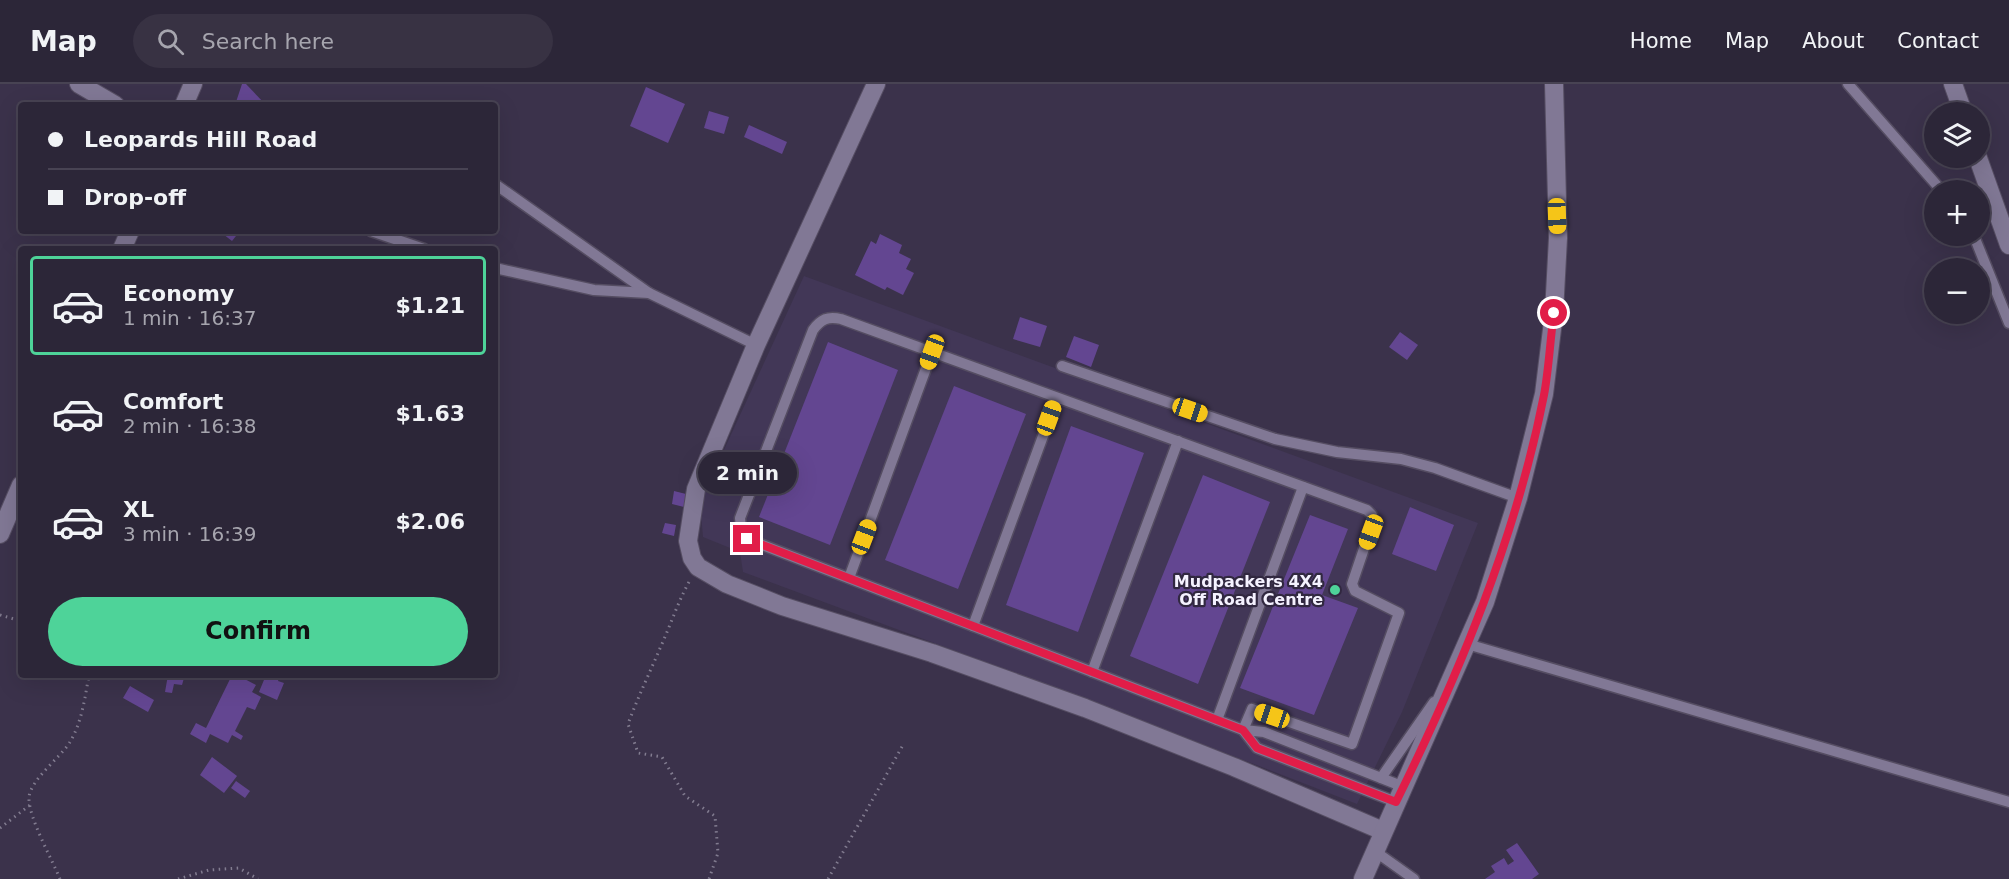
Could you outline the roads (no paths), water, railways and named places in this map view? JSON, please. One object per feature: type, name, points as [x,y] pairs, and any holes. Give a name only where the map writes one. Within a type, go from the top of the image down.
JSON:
[{"type":"street","points":[[79,84],[110,102]]},
{"type":"street","points":[[185,102],[193,84]]},
{"type":"street","points":[[876,84],[756,345],[696,489],[687,541],[692,558],[698,567],[727,584],[782,606],[932,653],[1085,708],[1234,767],[1383,831]]},
{"type":"street","points":[[1363,879],[1485,602],[1518,498],[1544,394],[1554,313],[1558,238],[1554,84]]},
{"type":"street","points":[[1953,84],[1959,102]]},
{"type":"street","points":[[1982,168],[2009,245]]},
{"type":"street","points":[[0,534],[18,492]]},
{"type":"lane","points":[[1848,84],[1932,180]]},
{"type":"lane","points":[[498,186],[649,293],[756,345]]},
{"type":"lane","points":[[380,234],[415,246]]},
{"type":"lane","points":[[1978,246],[2009,323]]},
{"type":"lane","points":[[498,269],[594,290],[649,293]]},
{"type":"lane","points":[[1243,730],[1252,709],[1352,744],[1399,613],[1353,588],[1352,584],[1374,522],[1367,510],[841,319],[831,317],[819,322],[813,330],[740,518],[741,529],[747,539],[1243,730],[1264,732],[1381,778],[1400,794]]},
{"type":"lane","points":[[849,578],[932,352]]},
{"type":"lane","points":[[1062,366],[1275,439],[1337,452],[1401,459],[1436,468],[1518,498]]},
{"type":"lane","points":[[973,626],[1057,398]]},
{"type":"lane","points":[[1092,672],[1178,441]]},
{"type":"lane","points":[[1217,720],[1303,487]]},
{"type":"lane","points":[[1467,644],[2009,802]]},
{"type":"lane","points":[[1381,778],[1454,673]]},
{"type":"lane","points":[[1243,730],[1257,748],[1400,794]]},
{"type":"lane","points":[[1376,852],[1414,879]]},
{"type":"place","name":"Mudpackers 4X4 Off Road Centre","points":[[1335,590]]}]
